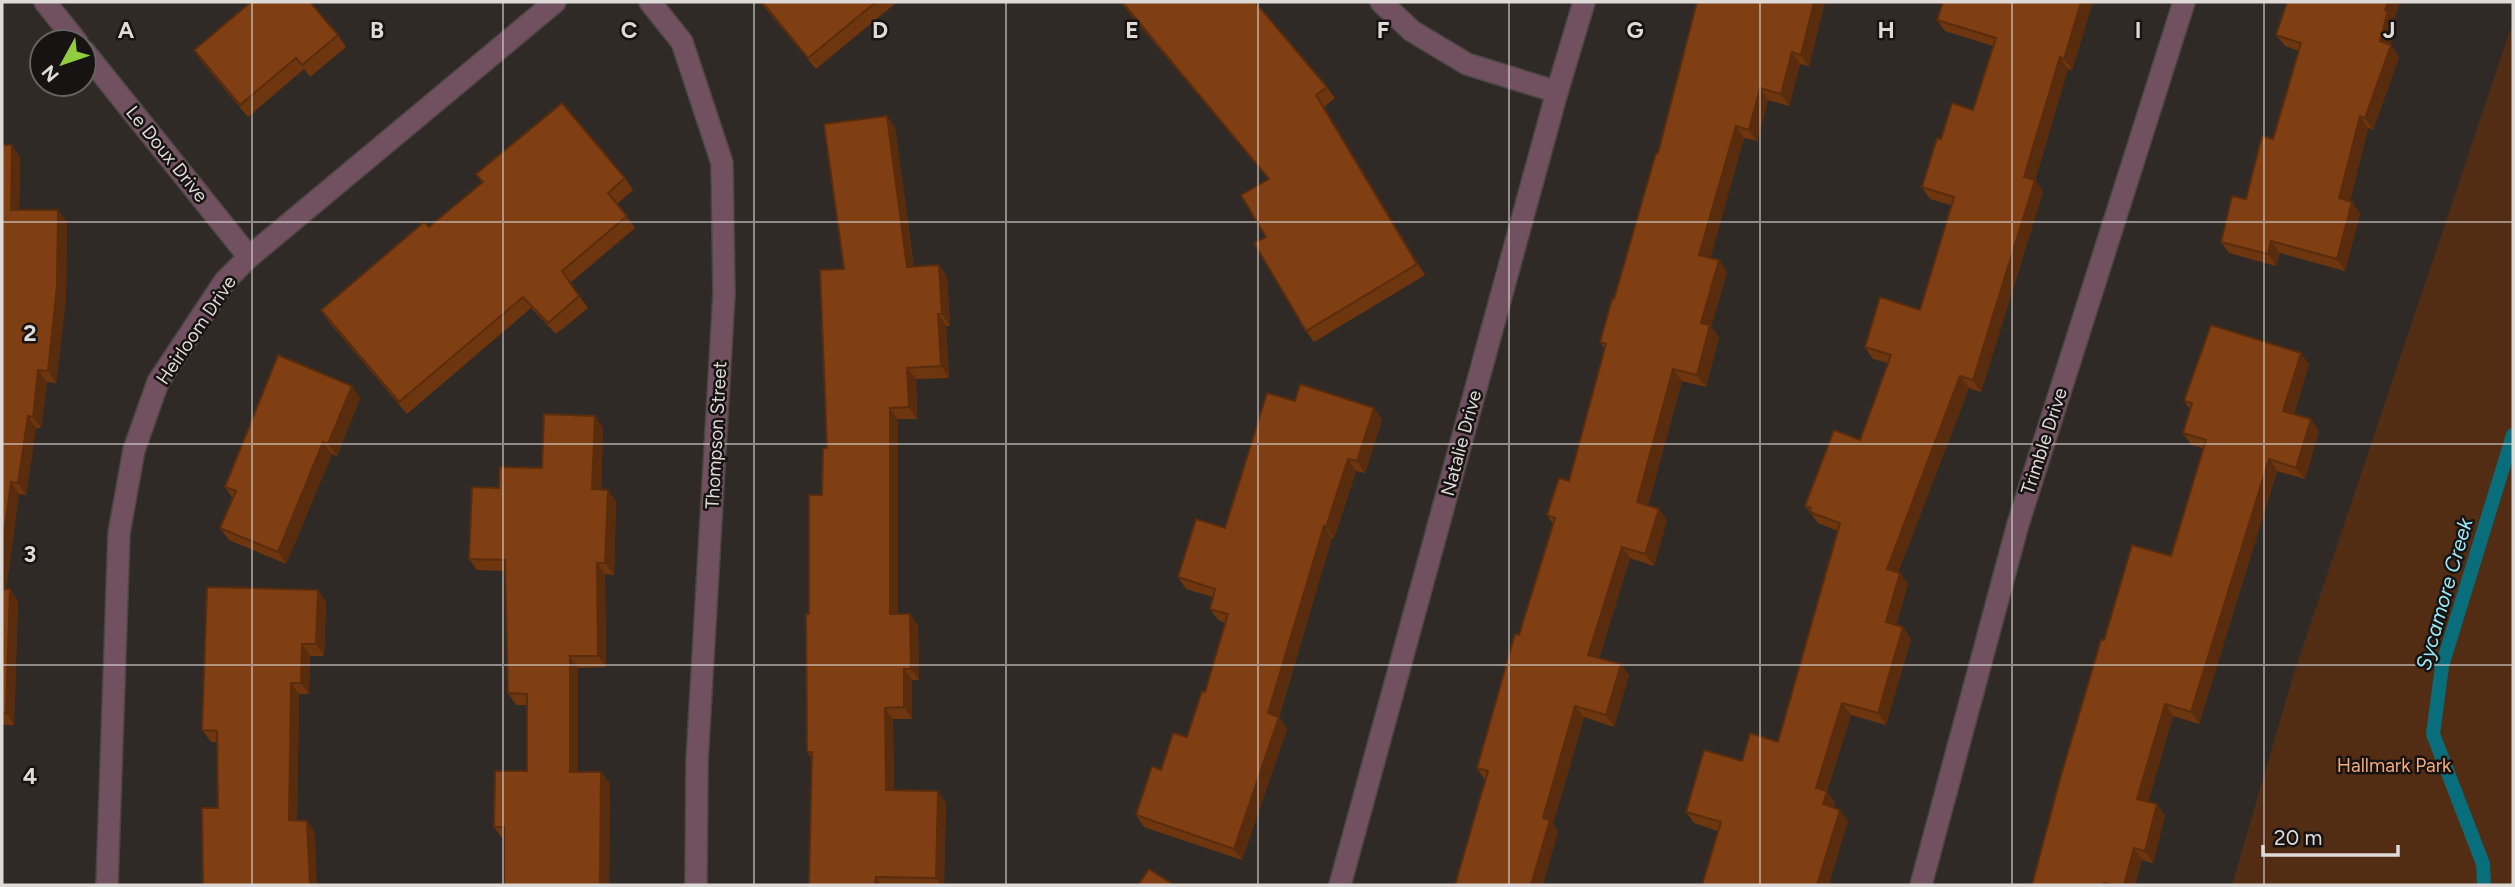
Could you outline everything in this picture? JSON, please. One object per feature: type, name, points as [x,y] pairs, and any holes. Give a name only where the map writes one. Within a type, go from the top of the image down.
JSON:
[{"type":"street","points":[[45,2],[66,28]]},
{"type":"street","name":"Heirloom Drive","points":[[107,885],[120,533],[134,450],[158,382],[225,281],[249,257],[555,2]]},
{"type":"street","name":"Thompson Street","points":[[650,2],[682,42],[722,163],[724,294],[697,761],[696,885]]},
{"type":"street","points":[[1381,2],[1412,31],[1467,64],[1557,92]]},
{"type":"street","name":"Natalie Drive","points":[[1340,885],[1584,2]]},
{"type":"street","name":"Trimble Drive","points":[[1921,885],[2018,524],[2184,2]]},
{"type":"street","name":"Le Doux Drive","points":[[98,68],[249,257]]},
{"type":"green space","name":"Hallmark Park","points":[[2513,22],[2513,885],[2232,885],[2293,676]]},
{"type":"building","points":[[251,2],[310,2],[338,35],[302,65],[296,58],[240,105],[194,50]]},
{"type":"building","points":[[762,2],[876,2],[808,58]]},
{"type":"building","points":[[1122,2],[1255,2],[1327,87],[1316,95],[1417,264],[1306,331],[1254,243],[1266,237],[1241,195],[1269,179]]},
{"type":"building","points":[[1697,2],[1814,2],[1801,55],[1792,52],[1781,94],[1760,88],[1749,130],[1736,126],[1699,255],[1719,260],[1701,323],[1710,325],[1697,375],[1673,369],[1637,502],[1659,509],[1645,554],[1622,547],[1588,655],[1621,664],[1606,715],[1575,706],[1543,818],[1550,820],[1531,885],[1455,885],[1488,771],[1477,768],[1515,634],[1519,635],[1555,518],[1547,515],[1559,478],[1569,481],[1606,344],[1600,342],[1658,153]]},
{"type":"building","points":[[1943,2],[2081,2],[2064,59],[2060,57],[2024,177],[2035,180],[1973,380],[1960,376],[1887,569],[1900,573],[1886,622],[1903,627],[1878,713],[1842,703],[1816,788],[1827,791],[1823,804],[1840,810],[1817,885],[1702,885],[1721,822],[1686,812],[1704,750],[1742,761],[1750,733],[1778,742],[1840,523],[1810,512],[1811,508],[1805,506],[1834,430],[1860,440],[1891,355],[1865,347],[1880,297],[1920,310],[1954,197],[1922,187],[1937,138],[1941,139],[1952,103],[1973,110],[1996,38],[1937,20]]},
{"type":"building","points":[[2287,2],[2388,2],[2380,41],[2391,45],[2365,118],[2360,116],[2339,198],[2352,202],[2337,259],[2271,241],[2268,254],[2221,242],[2232,196],[2246,199],[2262,136],[2273,139],[2301,43],[2276,35]]},
{"type":"building","points":[[562,103],[625,178],[608,193],[627,216],[562,271],[579,296],[548,323],[523,297],[399,402],[321,310],[424,222],[429,227],[483,182],[476,174]]},
{"type":"building","points":[[887,116],[907,267],[939,265],[942,314],[938,314],[941,366],[907,368],[909,407],[890,408],[890,614],[910,614],[911,669],[904,669],[904,707],[885,708],[886,790],[938,791],[936,878],[876,877],[875,885],[809,885],[812,752],[807,752],[806,614],[809,614],[809,495],[822,495],[823,448],[827,448],[820,270],[844,269],[824,124]]},
{"type":"building","points":[[2,145],[12,145],[11,210],[58,210],[57,286],[48,371],[38,370],[33,417],[28,416],[18,483],[11,482],[2,550]]},
{"type":"building","points":[[2211,325],[2301,353],[2283,411],[2311,419],[2296,468],[2269,459],[2191,712],[2165,704],[2137,799],[2157,804],[2145,851],[2134,848],[2124,885],[2032,885],[2060,779],[2132,545],[2171,556],[2206,440],[2183,433],[2192,403],[2184,401]]},
{"type":"building","points":[[278,355],[352,386],[328,444],[323,442],[278,552],[220,528],[236,491],[225,487]]},
{"type":"building","points":[[1300,384],[1374,408],[1357,461],[1348,459],[1326,527],[1324,526],[1268,713],[1279,717],[1234,849],[1136,815],[1152,766],[1161,770],[1173,733],[1187,737],[1202,691],[1205,692],[1228,614],[1210,609],[1215,589],[1178,577],[1196,519],[1225,528],[1267,393],[1295,401]]},
{"type":"building","points":[[544,414],[595,416],[592,489],[608,490],[605,563],[597,563],[598,656],[570,656],[570,772],[601,772],[600,885],[504,885],[504,827],[494,827],[495,771],[527,771],[527,694],[508,693],[505,560],[469,559],[472,487],[499,488],[500,467],[542,468]]},
{"type":"building","points":[[207,587],[318,590],[316,644],[302,644],[301,683],[291,683],[289,820],[307,821],[310,885],[203,885],[202,808],[218,808],[217,731],[202,730]]},
{"type":"building","points":[[2,589],[10,589],[6,713],[2,713]]},
{"type":"building","points":[[1149,869],[1174,885],[1138,885]]},
{"type":"waterway","name":"Sycamore Creek","points":[[2484,885],[2483,864],[2433,734],[2442,666],[2513,435]]}]
